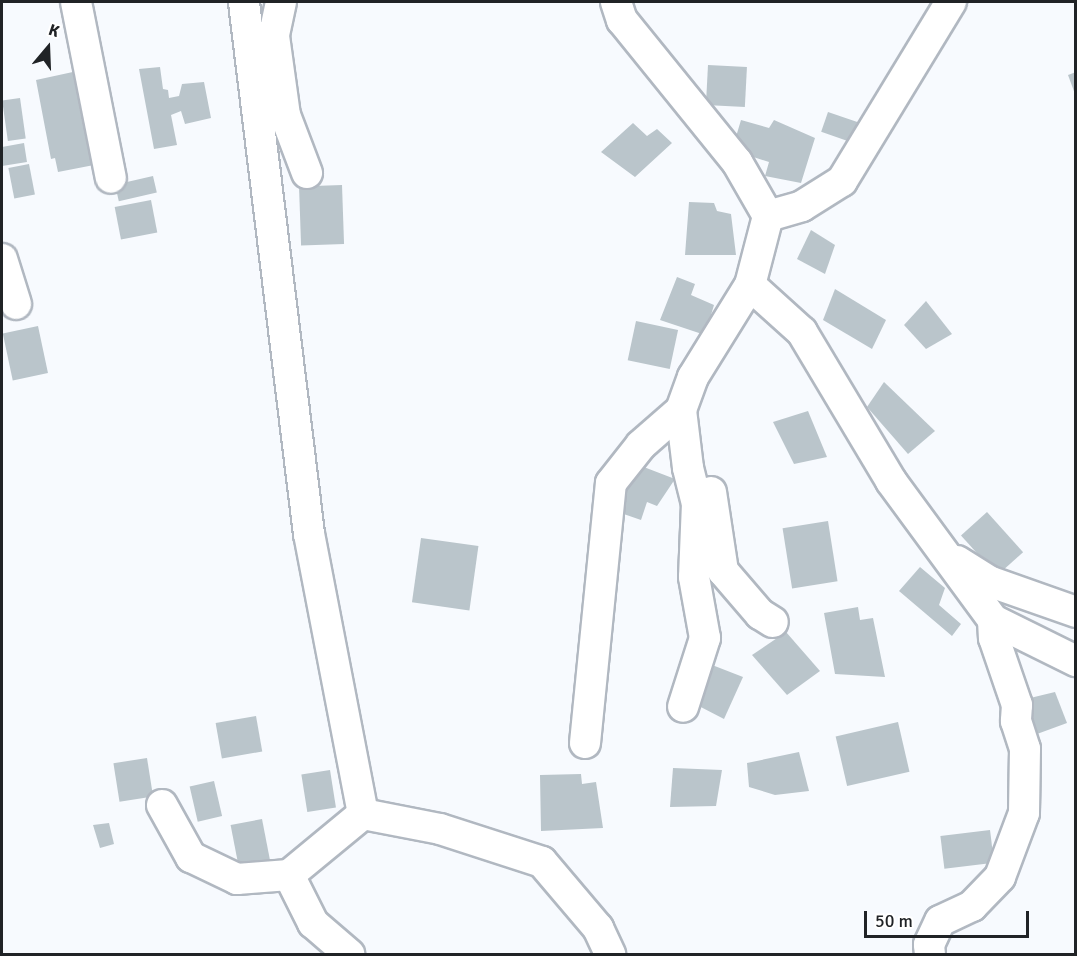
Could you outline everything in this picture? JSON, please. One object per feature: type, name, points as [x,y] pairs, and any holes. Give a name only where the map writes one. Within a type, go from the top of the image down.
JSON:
[{"type":"street","points":[[76,2],[111,178]]},
{"type":"street","points":[[244,2],[309,534],[363,814]]},
{"type":"street","points":[[281,2],[274,36],[285,115],[308,173]]},
{"type":"street","points":[[616,2],[622,20],[737,162],[768,216],[750,285],[693,376],[681,410],[688,468],[697,503],[694,577],[705,638],[683,707]]},
{"type":"street","points":[[768,216],[802,206],[842,181],[951,2]]},
{"type":"street","points":[[2,259],[16,304]]},
{"type":"street","points":[[750,285],[802,332],[891,481],[993,620],[1076,661]]},
{"type":"street","points":[[585,743],[611,483],[641,445],[681,410]]},
{"type":"street","points":[[688,468],[711,490],[723,571],[760,614],[773,622]]},
{"type":"street","points":[[945,553],[990,582],[1076,612]]},
{"type":"street","points":[[930,954],[929,945],[940,921],[972,906],[1000,876],[1024,813],[1025,749],[1016,721],[1017,705],[994,638],[993,620]]},
{"type":"street","points":[[162,805],[191,857],[237,879],[289,874],[363,814]]},
{"type":"street","points":[[363,814],[440,829],[542,862],[598,928],[610,954]]},
{"type":"street","points":[[289,874],[313,924],[349,954]]},
{"type":"building","points":[[708,65],[747,67],[745,107],[706,105]]},
{"type":"building","points":[[160,67],[163,89],[168,90],[169,98],[179,96],[182,84],[204,82],[211,118],[185,124],[181,111],[171,115],[177,145],[154,149],[139,69]]},
{"type":"building","points":[[82,70],[94,165],[58,172],[55,158],[51,159],[36,80]]},
{"type":"building","points":[[1076,72],[1076,94],[1075,94],[1068,75]]},
{"type":"building","points":[[20,98],[26,139],[8,141],[2,101]]},
{"type":"building","points":[[828,112],[857,122],[850,142],[821,132]]},
{"type":"building","points":[[741,120],[769,128],[774,120],[815,138],[801,183],[765,176],[769,162],[732,150]]},
{"type":"building","points":[[633,123],[647,136],[657,129],[672,143],[635,177],[601,152]]},
{"type":"building","points":[[24,143],[27,162],[2,166],[2,147]]},
{"type":"building","points":[[29,164],[35,194],[14,198],[8,168]]},
{"type":"building","points":[[153,176],[157,193],[119,201],[115,185]]},
{"type":"building","points":[[342,185],[344,244],[301,245],[299,187]]},
{"type":"building","points":[[151,200],[157,232],[121,239],[115,207]]},
{"type":"building","points":[[689,202],[714,203],[717,211],[731,214],[736,255],[685,255]]},
{"type":"building","points":[[811,230],[835,245],[825,274],[797,259]]},
{"type":"building","points":[[677,277],[695,284],[691,295],[714,305],[705,335],[660,320]]},
{"type":"building","points":[[835,289],[886,320],[872,349],[823,320]]},
{"type":"building","points":[[926,301],[952,334],[926,349],[904,325]]},
{"type":"building","points":[[636,321],[678,330],[670,369],[628,360]]},
{"type":"building","points":[[38,326],[48,373],[13,380],[3,333]]},
{"type":"building","points":[[884,382],[935,431],[908,454],[867,407]]},
{"type":"building","points":[[808,411],[827,457],[794,464],[773,422]]},
{"type":"building","points":[[636,464],[675,479],[657,506],[647,502],[641,520],[615,511]]},
{"type":"building","points":[[987,512],[1023,552],[997,576],[961,535]]},
{"type":"building","points":[[828,521],[838,581],[792,588],[783,528]]},
{"type":"building","points":[[421,538],[478,546],[469,610],[412,602]]},
{"type":"building","points":[[920,567],[945,588],[939,605],[961,624],[952,636],[899,591]]},
{"type":"building","points":[[858,607],[860,620],[873,618],[885,677],[835,674],[824,613]]},
{"type":"building","points":[[786,632],[820,671],[787,695],[752,655]]},
{"type":"building","points":[[707,663],[743,677],[724,719],[693,703]]},
{"type":"building","points":[[1055,692],[1067,723],[1037,734],[1026,699]]},
{"type":"building","points":[[256,716],[262,751],[222,759],[216,723]]},
{"type":"building","points":[[898,722],[909,772],[847,786],[836,736]]},
{"type":"building","points":[[799,752],[809,791],[775,795],[749,787],[747,763]]},
{"type":"building","points":[[147,758],[153,797],[120,802],[113,763]]},
{"type":"building","points":[[673,768],[722,770],[716,806],[670,807]]},
{"type":"building","points":[[330,770],[336,808],[307,812],[301,775]]},
{"type":"building","points":[[581,774],[582,784],[596,782],[603,828],[541,831],[540,775]]},
{"type":"building","points":[[214,781],[222,816],[198,822],[190,787]]},
{"type":"building","points":[[262,819],[270,862],[239,868],[231,825]]},
{"type":"building","points":[[109,823],[114,844],[100,848],[93,825]]},
{"type":"building","points":[[990,830],[994,863],[944,869],[940,836]]}]
